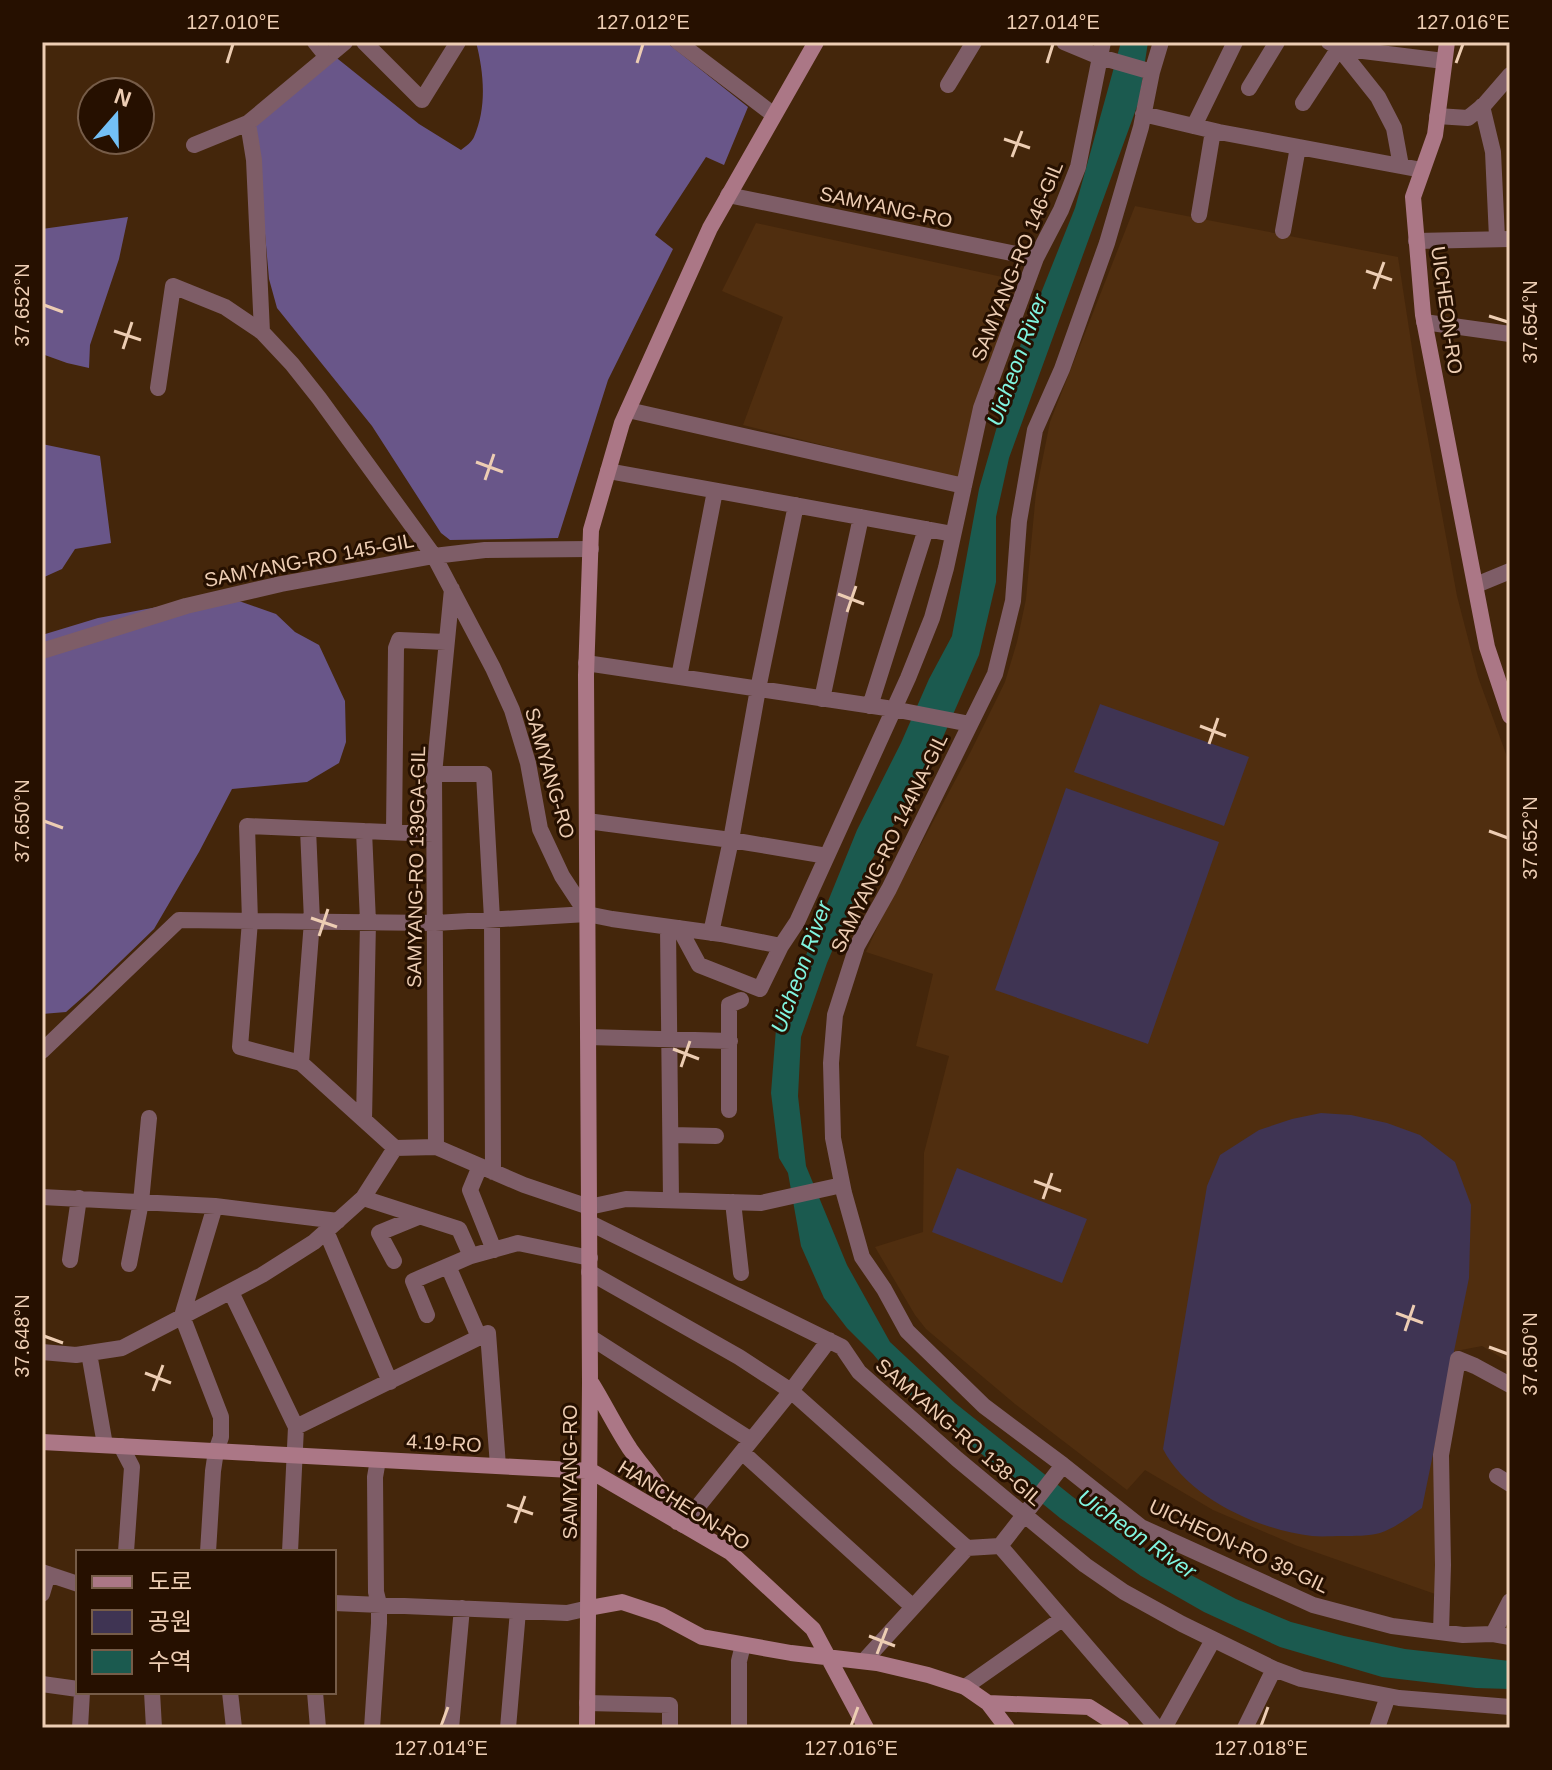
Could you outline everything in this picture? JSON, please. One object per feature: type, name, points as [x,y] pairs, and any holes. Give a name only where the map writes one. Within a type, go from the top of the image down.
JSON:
[{"type":"street","points":[[315,42],[327,57]]},
{"type":"street","points":[[194,145],[248,123],[345,42]]},
{"type":"street","points":[[364,42],[422,100],[458,42]]},
{"type":"street","points":[[678,42],[699,49],[774,115]]},
{"type":"street","name":"SAMYANG-RO","points":[[587,1728],[591,1471],[586,663],[591,530],[622,423],[710,228],[816,42]]},
{"type":"street","points":[[948,85],[974,42]]},
{"type":"street","points":[[1064,42],[1102,49],[1152,72]]},
{"type":"street","name":"SAMYANG-RO 144NA-GIL","points":[[1063,1465],[984,1406],[907,1331],[862,1257],[833,1138],[831,1063],[835,1015],[857,946],[889,889],[995,674],[1013,601],[1019,521],[1035,430],[1062,369],[1107,243],[1161,42]]},
{"type":"street","points":[[1194,126],[1235,42]]},
{"type":"street","points":[[1249,88],[1277,42]]},
{"type":"street","name":"UICHEON-RO","points":[[1447,42],[1435,135],[1413,197],[1416,241],[1424,322],[1487,647],[1510,716]]},
{"type":"street","points":[[1334,45],[1444,61]]},
{"type":"street","points":[[1303,103],[1334,45]]},
{"type":"street","points":[[1334,45],[1378,97],[1394,128],[1401,166]]},
{"type":"street","name":"SAMYANG-RO 146-GIL","points":[[674,927],[699,965],[760,989],[781,946],[797,922],[908,678],[932,618],[981,408],[1036,258],[1061,210],[1078,167],[1102,49]]},
{"type":"street","points":[[1437,116],[1468,118],[1502,95],[1510,75]]},
{"type":"street","points":[[1416,241],[1504,238],[1493,152],[1482,106]]},
{"type":"street","points":[[1143,114],[1213,131],[1422,170]]},
{"type":"street","points":[[248,123],[254,160],[262,332]]},
{"type":"street","points":[[1199,215],[1213,131]]},
{"type":"street","points":[[1283,231],[1298,147]]},
{"type":"street","name":"SAMYANG-RO","points":[[728,195],[1036,258]]},
{"type":"street","points":[[158,388],[173,286],[225,307],[262,332],[319,398],[434,556]]},
{"type":"street","points":[[1424,322],[1510,334]]},
{"type":"street","points":[[628,410],[964,486]]},
{"type":"street","points":[[608,471],[953,534]]},
{"type":"street","points":[[679,677],[715,491]]},
{"type":"street","points":[[711,933],[796,505]]},
{"type":"street","points":[[822,699],[861,517]]},
{"type":"street","points":[[870,706],[926,529]]},
{"type":"street","name":"SAMYANG-RO 145-GIL","points":[[42,651],[186,606],[281,584],[434,556],[485,550],[591,549]]},
{"type":"street","name":"SAMYANG-RO","points":[[434,556],[512,710],[528,763],[540,829],[562,876],[587,914]]},
{"type":"street","points":[[1476,585],[1510,571]]},
{"type":"street","name":"SAMYANG-RO 139GA-GIL","points":[[436,1147],[434,774],[452,588]]},
{"type":"street","points":[[394,832],[396,648],[399,640],[446,642]]},
{"type":"street","points":[[586,663],[893,709],[970,724]]},
{"type":"street","points":[[434,774],[484,774],[492,919],[487,1169],[470,1190],[494,1250]]},
{"type":"street","name":"SAMYANG-RO","points":[[587,821],[827,856]]},
{"type":"street","points":[[433,834],[247,826],[250,921],[240,1047],[301,1063],[395,1148],[436,1147]]},
{"type":"street","points":[[301,1063],[312,921],[308,829]]},
{"type":"street","points":[[364,831],[368,922],[364,1120]]},
{"type":"street","points":[[42,1051],[179,920],[435,923],[587,914],[781,946]]},
{"type":"street","points":[[671,1200],[670,1039],[674,927]]},
{"type":"street","points":[[729,1110],[729,1005],[741,1000]]},
{"type":"street","points":[[588,1037],[730,1041]]},
{"type":"street","points":[[129,1264],[141,1202],[149,1118]]},
{"type":"street","points":[[671,1135],[716,1136]]},
{"type":"street","name":"SAMYANG-RO 138-GIL","points":[[436,1147],[590,1215],[842,1347],[859,1372],[957,1459],[1085,1565],[1124,1592],[1213,1640],[1301,1679],[1388,1696],[1510,1707]]},
{"type":"street","points":[[42,1352],[76,1355],[122,1348],[262,1275],[314,1242],[363,1198],[395,1148]]},
{"type":"street","points":[[590,1215],[626,1199],[761,1203],[842,1185]]},
{"type":"street","points":[[42,1197],[215,1206],[332,1226]]},
{"type":"street","points":[[70,1260],[79,1198]]},
{"type":"street","points":[[363,1198],[459,1229],[471,1256]]},
{"type":"street","points":[[733,1202],[741,1273]]},
{"type":"street","points":[[208,1550],[213,1471],[221,1437],[221,1417],[182,1316],[215,1206]]},
{"type":"street","points":[[394,1261],[379,1233],[418,1217]]},
{"type":"street","points":[[332,1226],[390,1382]]},
{"type":"street","points":[[427,1315],[413,1281],[471,1256],[518,1243],[590,1265],[791,1391],[967,1548]]},
{"type":"street","points":[[448,1266],[479,1337]]},
{"type":"street","points":[[231,1292],[296,1427],[290,1550]]},
{"type":"street","points":[[296,1427],[488,1333],[498,1466]]},
{"type":"street","points":[[590,1337],[747,1446],[913,1607]]},
{"type":"street","points":[[590,1382],[631,1449],[665,1495],[680,1523],[747,1446],[829,1340]]},
{"type":"street","points":[[89,1353],[113,1445],[132,1467],[126,1550]]},
{"type":"street","points":[[1441,1632],[1441,1455],[1458,1359],[1510,1385]]},
{"type":"street","name":"4.19-RO","points":[[42,1442],[591,1471]]},
{"type":"street","points":[[372,1728],[379,1604],[376,1592],[375,1491],[378,1460]]},
{"type":"street","points":[[864,1661],[967,1548],[1000,1546],[1063,1465]]},
{"type":"street","name":"UICHEON-RO 39-GIL","points":[[1063,1465],[1141,1527],[1313,1605],[1392,1626],[1463,1635],[1502,1636]]},
{"type":"street","name":"HANCHEON-RO","points":[[591,1471],[730,1552],[813,1629],[866,1728]]},
{"type":"street","points":[[1000,1546],[1157,1728]]},
{"type":"street","points":[[42,1594],[45,1573],[76,1583]]},
{"type":"street","points":[[1502,1636],[1510,1601]]},
{"type":"street","points":[[336,1603],[567,1613],[622,1602],[661,1615],[702,1637],[864,1661],[965,1687],[988,1703],[1007,1728]]},
{"type":"street","points":[[451,1728],[462,1608]]},
{"type":"street","points":[[508,1728],[518,1611]]},
{"type":"street","points":[[965,1687],[1062,1619]]},
{"type":"street","points":[[1164,1728],[1213,1640]]},
{"type":"street","points":[[739,1728],[739,1661],[743,1645]]},
{"type":"street","points":[[1245,1728],[1274,1669]]},
{"type":"street","points":[[42,1684],[76,1690]]},
{"type":"street","points":[[80,1694],[80,1728]]},
{"type":"street","points":[[152,1694],[154,1728]]},
{"type":"street","points":[[230,1694],[234,1728]]},
{"type":"street","points":[[315,1694],[318,1728]]},
{"type":"street","points":[[1377,1728],[1388,1696]]},
{"type":"street","points":[[587,1703],[670,1705],[670,1728]]},
{"type":"street","points":[[988,1703],[1089,1707],[1122,1728]]},
{"type":"shaded area","points":[[476,42],[666,42],[748,107],[724,165],[706,157],[655,235],[673,249],[608,380],[558,538],[450,540],[441,533],[372,426],[277,308],[269,279],[255,121],[328,51],[419,124],[461,150],[473,139],[481,114],[482,78]]},
{"type":"shaded area","points":[[1135,206],[1398,257],[1457,596],[1478,677],[1510,765],[1510,1363],[1482,1346],[1456,1351],[1438,1452],[1438,1595],[1295,1545],[1213,1510],[1145,1470],[1127,1490],[1015,1404],[926,1329],[875,1247],[923,1232],[924,1153],[949,1056],[916,1046],[933,974],[866,952],[1005,682],[1026,599],[1036,492],[1050,422]]},
{"type":"shaded area","points":[[128,217],[119,259],[90,345],[89,368],[42,354],[42,229]]},
{"type":"shaded area","points":[[756,223],[1016,280],[977,406],[961,480],[743,425],[783,317],[722,291]]},
{"type":"shaded area","points":[[42,444],[100,456],[111,543],[75,549],[62,569],[42,578]]},
{"type":"shaded area","points":[[222,595],[276,614],[295,632],[319,645],[345,701],[346,742],[339,763],[307,782],[232,789],[154,929],[66,1012],[42,1014],[42,635],[98,618]]},
{"type":"green space","points":[[1100,704],[1249,757],[1224,826],[1074,772]]},
{"type":"green space","points":[[1066,788],[1219,842],[1148,1044],[995,990]]},
{"type":"green space","points":[[1321,1113],[1351,1115],[1387,1123],[1420,1135],[1455,1162],[1471,1205],[1469,1278],[1422,1508],[1391,1528],[1371,1535],[1312,1536],[1291,1533],[1248,1519],[1227,1509],[1189,1482],[1174,1467],[1163,1449],[1207,1186],[1220,1155],[1259,1130]]},
{"type":"green space","points":[[957,1168],[1087,1219],[1062,1283],[932,1232]]},
{"type":"water","name":"Uicheon River","points":[[1121,42],[1148,42],[1139,101],[1009,458],[996,517],[996,582],[979,655],[921,782],[869,864],[827,963],[801,1037],[798,1096],[806,1166],[847,1265],[890,1342],[955,1403],[1073,1497],[1157,1557],[1236,1599],[1291,1622],[1344,1636],[1405,1649],[1510,1661],[1510,1689],[1382,1677],[1280,1647],[1204,1612],[1141,1576],[1060,1518],[901,1388],[847,1328],[824,1298],[801,1246],[788,1173],[779,1158],[771,1093],[776,1029],[857,830],[952,636],[979,489],[1021,343],[1075,208]]}]
